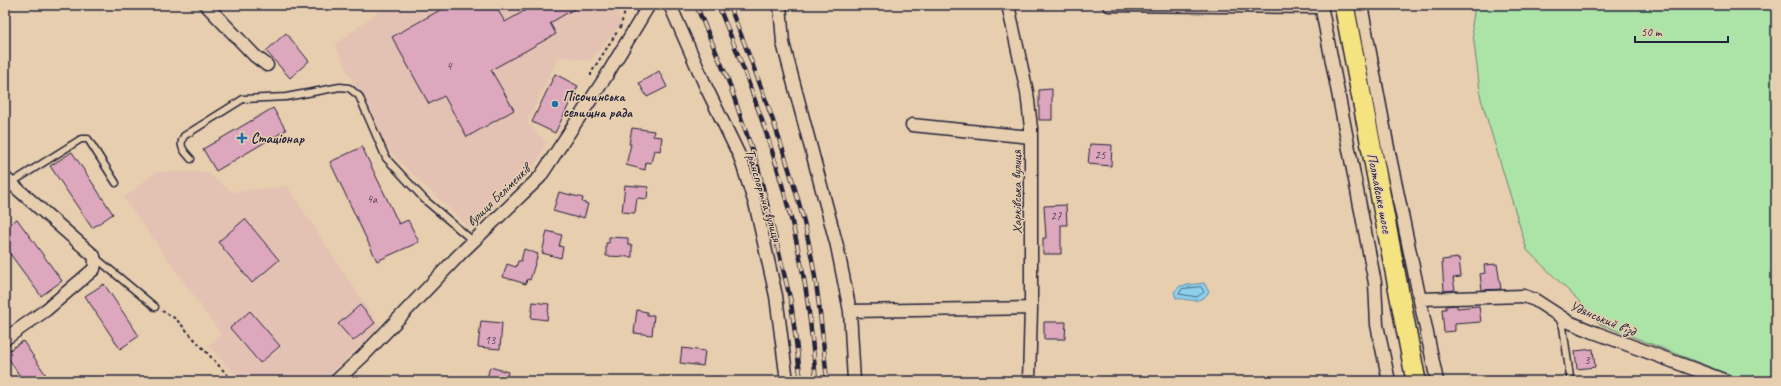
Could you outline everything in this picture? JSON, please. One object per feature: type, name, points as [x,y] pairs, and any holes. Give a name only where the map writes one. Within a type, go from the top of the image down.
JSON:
[{"type":"highway","name":"Полтавське шосе","points":[[1344,5],[1416,381]]},
{"type":"street","points":[[206,5],[255,56],[267,65]]},
{"type":"street","name":"вулиця Беліменків","points":[[336,381],[363,356],[473,241],[540,177],[605,78],[649,5]]},
{"type":"street","name":"Транспортна вулиця","points":[[670,5],[706,87],[740,157],[753,200],[776,296],[787,381]]},
{"type":"street","points":[[780,5],[783,43],[836,246],[850,311],[854,381]]},
{"type":"street","name":"Харківська вулиця","points":[[1008,5],[1027,92],[1031,137],[1031,308],[1029,381]]},
{"type":"street","points":[[1109,5],[1321,6],[1375,283],[1376,325],[1389,381]]},
{"type":"street","points":[[1361,5],[1387,143],[1437,381]]},
{"type":"street","points":[[912,125],[1031,137]]},
{"type":"street","points":[[6,337],[46,310],[94,269],[95,263],[94,256],[8,180]]},
{"type":"street","name":"Удянський в’їзд","points":[[1420,299],[1524,296],[1535,300],[1569,322],[1726,381]]},
{"type":"street","points":[[850,311],[1031,308]]},
{"type":"lane","points":[[191,159],[181,147],[181,142],[184,136],[243,99],[286,97],[340,87],[349,88],[359,96],[386,158],[424,200],[473,241]]},
{"type":"lane","points":[[8,180],[84,138],[88,139],[116,183]]},
{"type":"lane","points":[[94,256],[155,307]]},
{"type":"lane","points":[[1558,315],[1563,327],[1570,377]]},
{"type":"path","points":[[614,37],[620,28],[627,5]]},
{"type":"path","points":[[155,307],[176,319],[233,381]]},
{"type":"shaded area","points":[[387,5],[613,5],[622,23],[590,61],[559,56],[527,122],[546,143],[537,162],[472,230],[387,150],[335,45]]},
{"type":"shaded area","points":[[156,172],[207,172],[232,192],[287,186],[380,327],[324,381],[242,381],[208,346],[221,334],[124,198]]},
{"type":"green space","points":[[1475,5],[1776,5],[1776,381],[1746,381],[1600,324],[1527,250],[1481,99],[1472,26]]},
{"type":"water","points":[[1204,283],[1209,292],[1206,296],[1199,300],[1176,298],[1174,292],[1180,286]]},
{"type":"building","points":[[449,5],[495,5],[505,22],[535,5],[581,5],[550,23],[556,34],[491,70],[514,110],[467,137],[444,96],[429,104],[392,37]]},
{"type":"building","points":[[286,33],[309,61],[290,78],[266,51]]},
{"type":"building","points":[[659,71],[667,87],[647,97],[639,83]]},
{"type":"building","name":"Пісочинська селищна рада","points":[[555,74],[578,86],[555,133],[532,122]]},
{"type":"building","points":[[1052,89],[1052,120],[1039,120],[1039,90]]},
{"type":"building","points":[[273,108],[286,130],[216,171],[203,149]]},
{"type":"building","points":[[632,128],[654,131],[653,136],[662,137],[660,151],[654,150],[651,163],[646,162],[645,170],[626,165],[631,144],[629,144]]},
{"type":"building","points":[[1090,144],[1112,145],[1111,166],[1088,164]]},
{"type":"building","points":[[362,147],[399,224],[408,220],[419,242],[377,261],[330,162]]},
{"type":"building","points":[[72,152],[113,214],[92,228],[50,166]]},
{"type":"building","points":[[625,185],[648,187],[647,199],[637,198],[635,213],[622,212]]},
{"type":"building","points":[[559,192],[583,198],[582,202],[588,204],[584,218],[578,216],[578,218],[553,211]]},
{"type":"building","points":[[1066,205],[1067,225],[1061,225],[1061,254],[1043,254],[1043,238],[1046,238],[1044,206]]},
{"type":"building","points":[[17,219],[62,281],[41,296],[5,247],[5,228]]},
{"type":"building","points":[[245,219],[279,260],[252,283],[218,242]]},
{"type":"building","points":[[547,231],[562,235],[559,246],[563,247],[561,258],[542,253]]},
{"type":"building","points":[[609,237],[628,238],[628,245],[632,245],[632,257],[606,256],[606,243],[609,243]]},
{"type":"building","points":[[524,249],[538,254],[530,280],[527,279],[526,284],[503,277],[507,264],[516,267],[518,261],[521,261]]},
{"type":"building","points":[[1459,258],[1461,277],[1453,278],[1455,290],[1444,291],[1442,260]]},
{"type":"building","points":[[1497,264],[1501,289],[1482,290],[1480,274],[1485,273],[1484,265]]},
{"type":"building","points":[[104,284],[139,336],[120,349],[85,296]]},
{"type":"building","points":[[533,302],[549,304],[547,320],[531,318]]},
{"type":"building","points":[[360,305],[375,323],[353,341],[338,324]]},
{"type":"building","points":[[1457,305],[1457,308],[1479,306],[1481,322],[1455,324],[1455,331],[1444,332],[1442,309],[1446,309],[1446,306]]},
{"type":"building","points":[[637,310],[647,312],[647,315],[654,315],[652,335],[634,333]]},
{"type":"building","points":[[250,311],[280,346],[260,363],[230,328]]},
{"type":"building","points":[[481,321],[502,323],[500,349],[478,347]]},
{"type":"building","points":[[1044,322],[1066,322],[1065,339],[1044,339]]},
{"type":"building","points":[[23,341],[50,381],[23,381],[5,353]]},
{"type":"building","points":[[682,348],[705,351],[703,366],[680,363]]},
{"type":"building","points":[[1593,349],[1595,367],[1577,369],[1575,351]]},
{"type":"building","points":[[490,367],[508,372],[506,381],[492,381],[493,380],[487,378]]},
{"type":"railway","points":[[696,5],[728,80],[758,167],[791,302],[801,381]]},
{"type":"railway","points":[[718,5],[757,105],[789,208],[806,291],[816,381]]},
{"type":"railway","points":[[729,5],[770,112],[797,194],[809,242],[816,281],[827,381]]},
{"type":"place","name":"Пісочинська селищна рада","points":[[555,104]]},
{"type":"place","name":"Стаціонар","points":[[242,138]]}]
